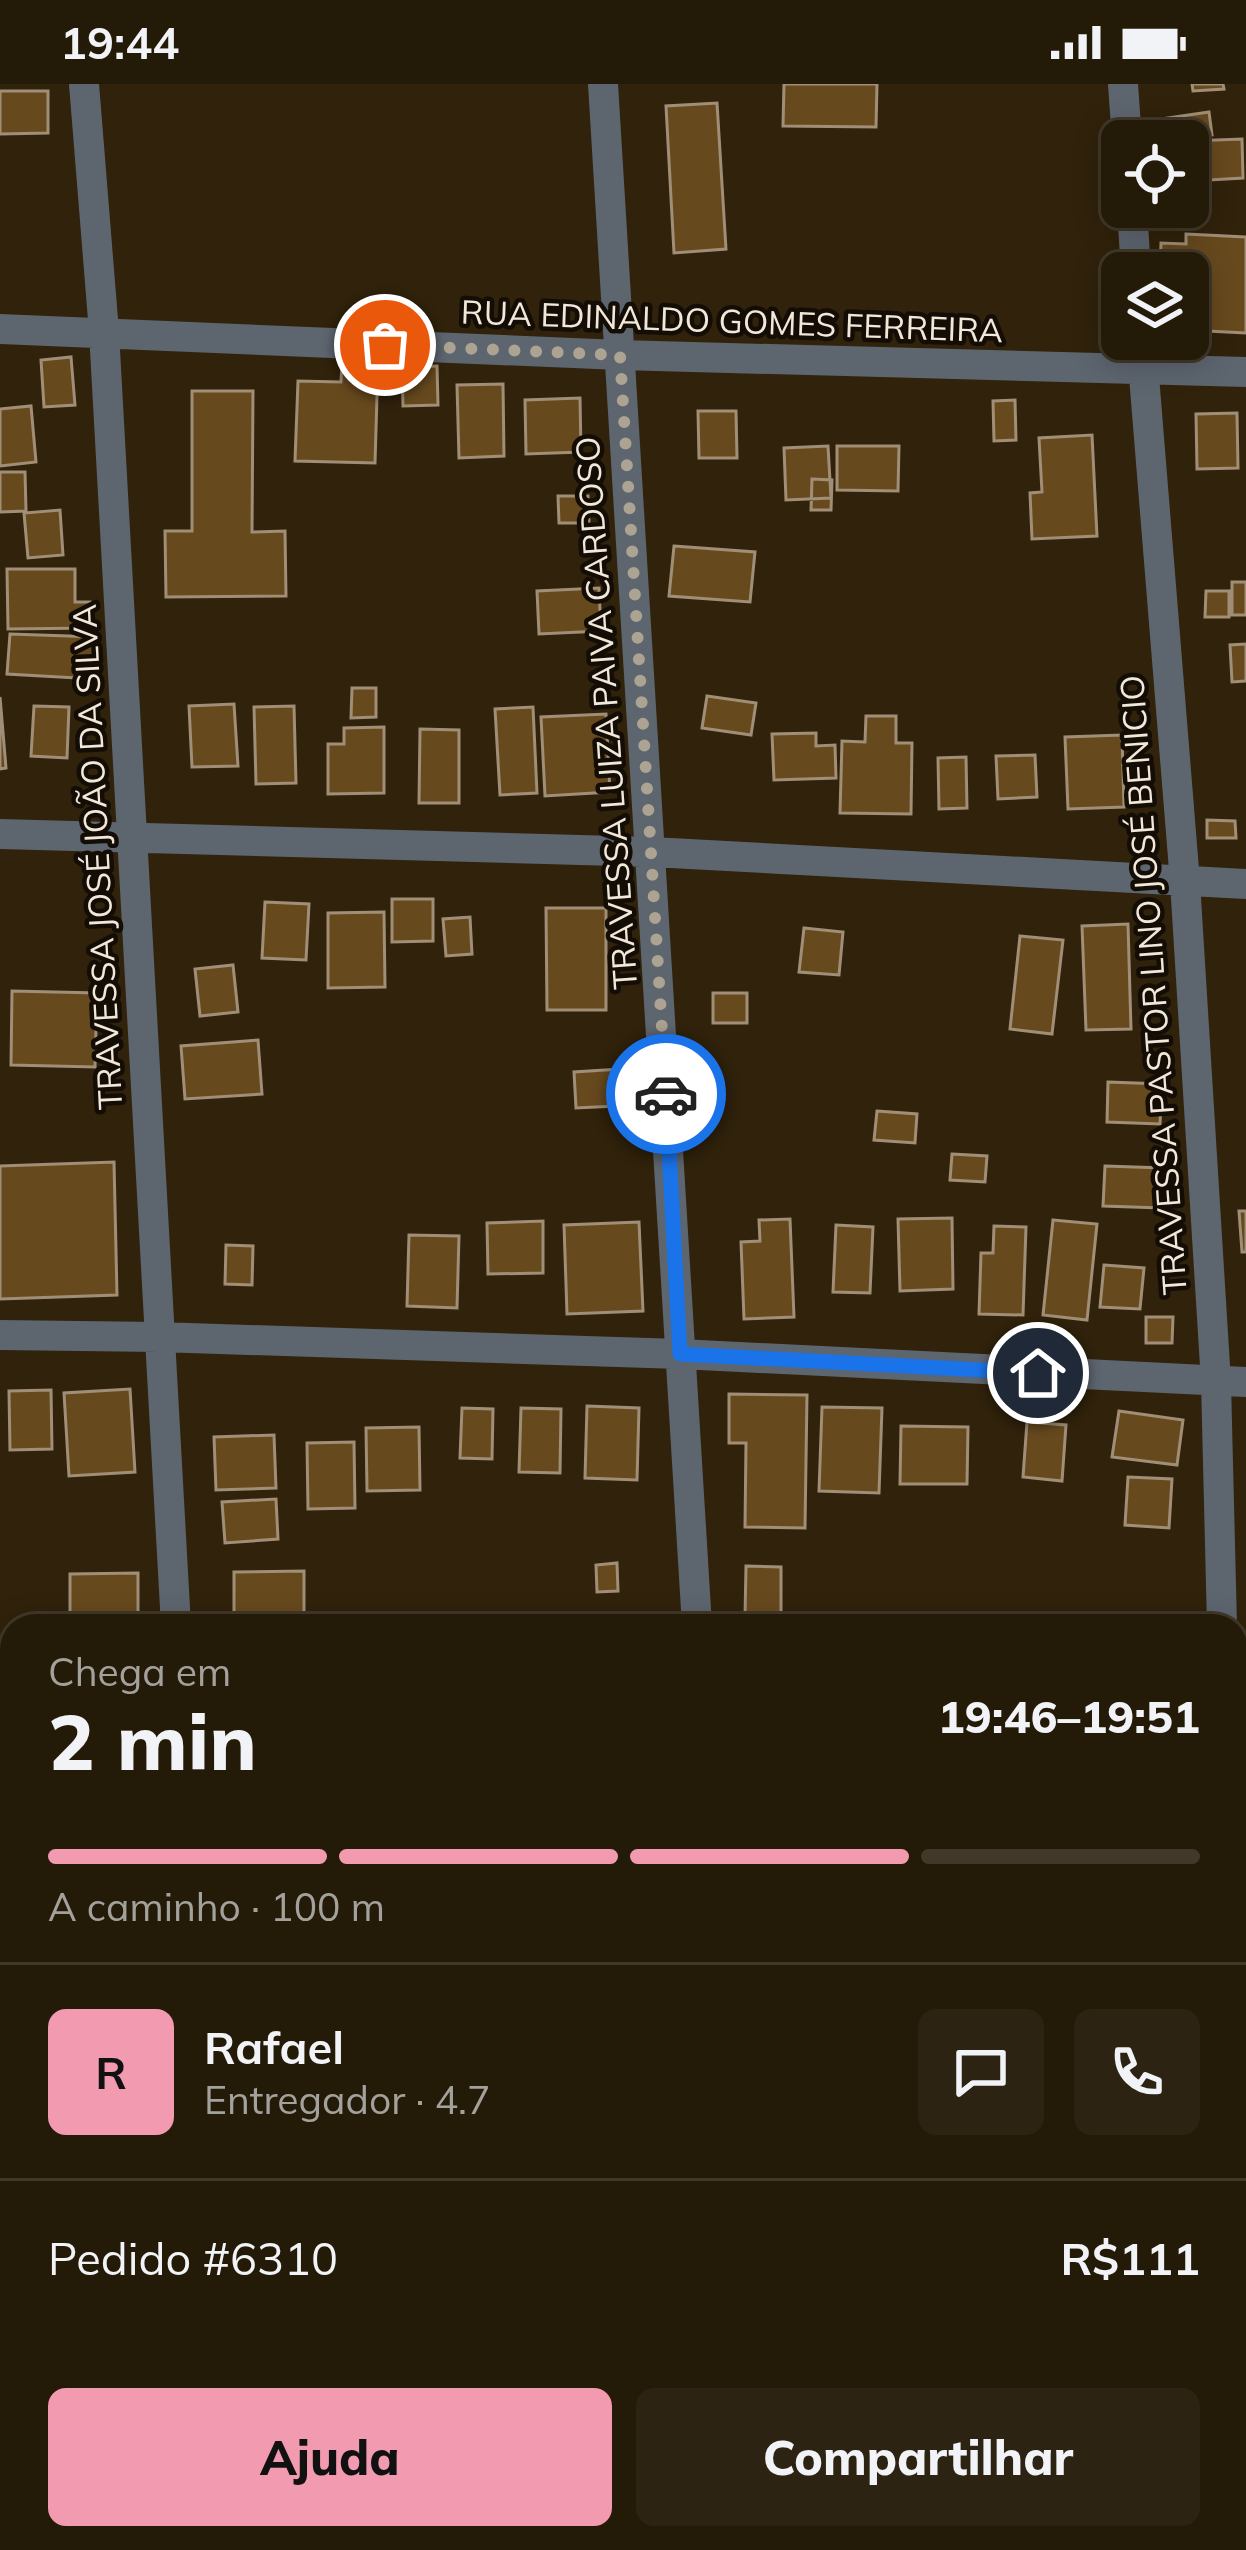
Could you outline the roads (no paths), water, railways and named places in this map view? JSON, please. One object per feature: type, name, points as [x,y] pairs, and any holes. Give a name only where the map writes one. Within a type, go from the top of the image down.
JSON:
[{"type":"street","name":"TRAVESSA JOSÉ JOÃO DA SILVA","points":[[84,84],[104,332],[175,1614]]},
{"type":"street","name":"TRAVESSA LUIZA PAIVA CARDOSO","points":[[603,84],[696,1614]]},
{"type":"street","points":[[1123,84],[1126,120]]},
{"type":"street","name":"RUA EDINALDO GOMES FERREIRA","points":[[0,329],[620,355],[1101,354]]},
{"type":"street","name":"TRAVESSA PASTOR LINO JOSÉ BENICIO","points":[[1142,360],[1231,1382],[1222,1614]]},
{"type":"street","name":"RUA EDINALDO GOMES FERREIRA","points":[[1177,360],[1246,372]]},
{"type":"street","points":[[0,834],[652,852],[1246,884]]},
{"type":"street","points":[[0,1335],[680,1354],[1231,1382]]}]
